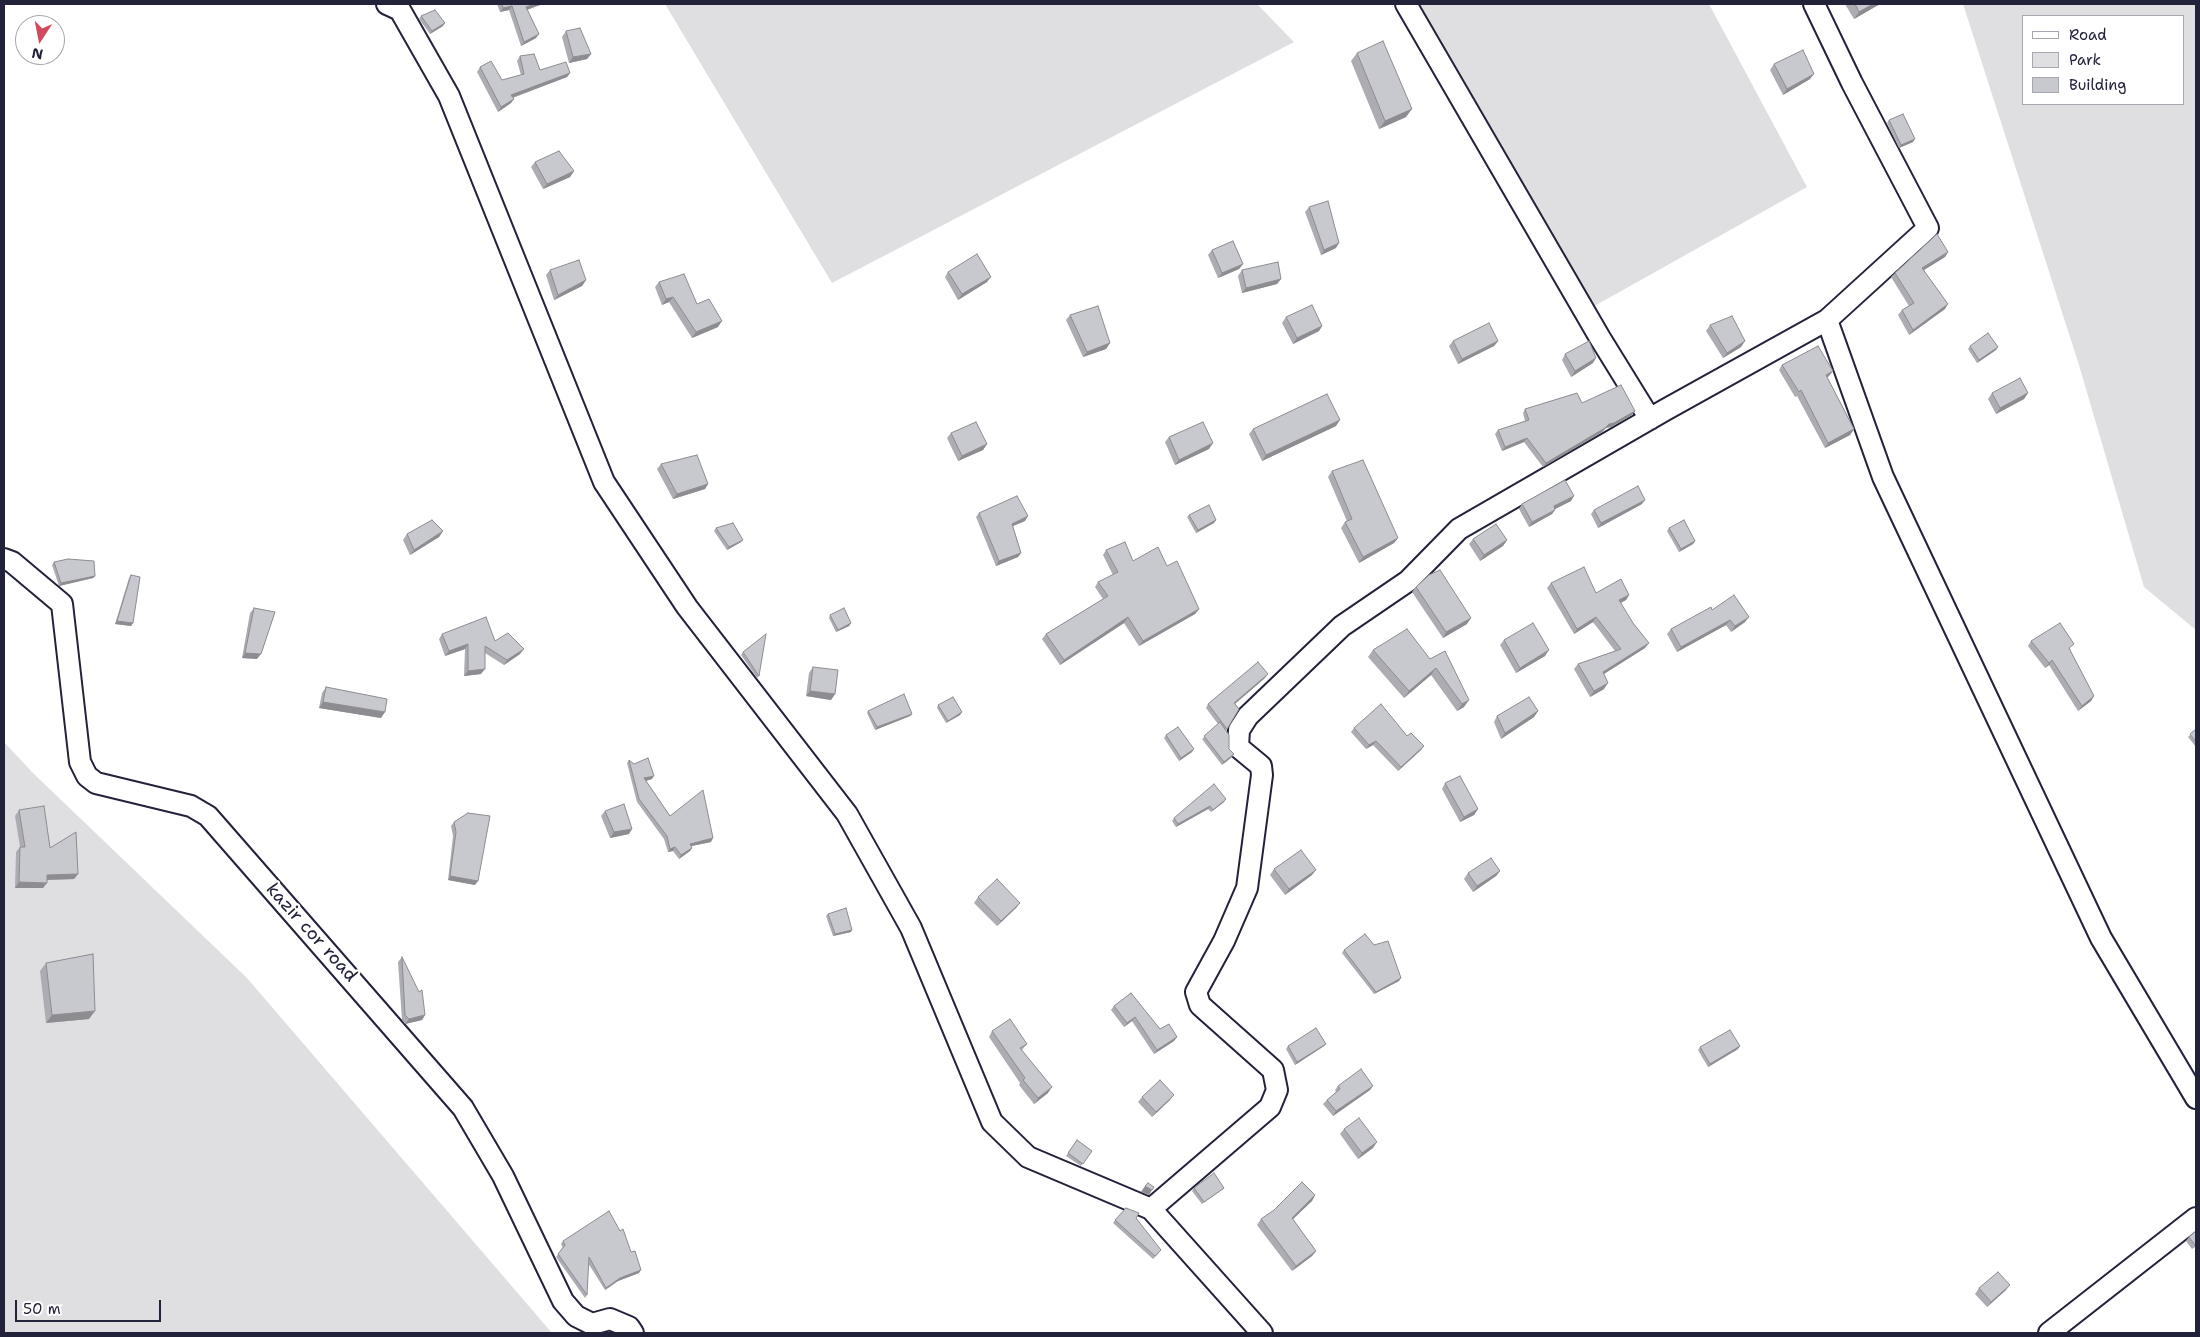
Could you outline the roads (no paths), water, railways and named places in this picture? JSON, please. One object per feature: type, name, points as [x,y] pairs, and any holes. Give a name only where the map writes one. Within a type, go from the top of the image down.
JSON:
[{"type":"street","points":[[387,4],[400,10],[449,96],[604,482],[687,607],[847,814],[911,928],[992,1122],[1028,1157],[1151,1209],[1262,1333]]},
{"type":"street","points":[[1406,4],[1600,338],[1650,418]]},
{"type":"street","points":[[1151,1209],[1270,1107],[1277,1090],[1273,1070],[1200,1005],[1196,992],[1224,941],[1246,888],[1262,775],[1261,766],[1238,747],[1239,730],[1248,716],[1342,626],[1408,581],[1459,529],[1650,418],[1827,320],[1928,228],[1852,83],[1814,4]]},
{"type":"street","points":[[1827,320],[1883,477],[2101,938],[2196,1098]]},
{"type":"street","name":"kazir cor road","points":[[4,559],[12,562],[62,604],[80,762],[87,776],[96,783],[191,806],[208,816],[463,1108],[503,1176],[564,1301],[576,1316],[592,1324],[610,1319],[629,1327],[633,1333]]},
{"type":"street","points":[[2049,1333],[2196,1218]]}]
